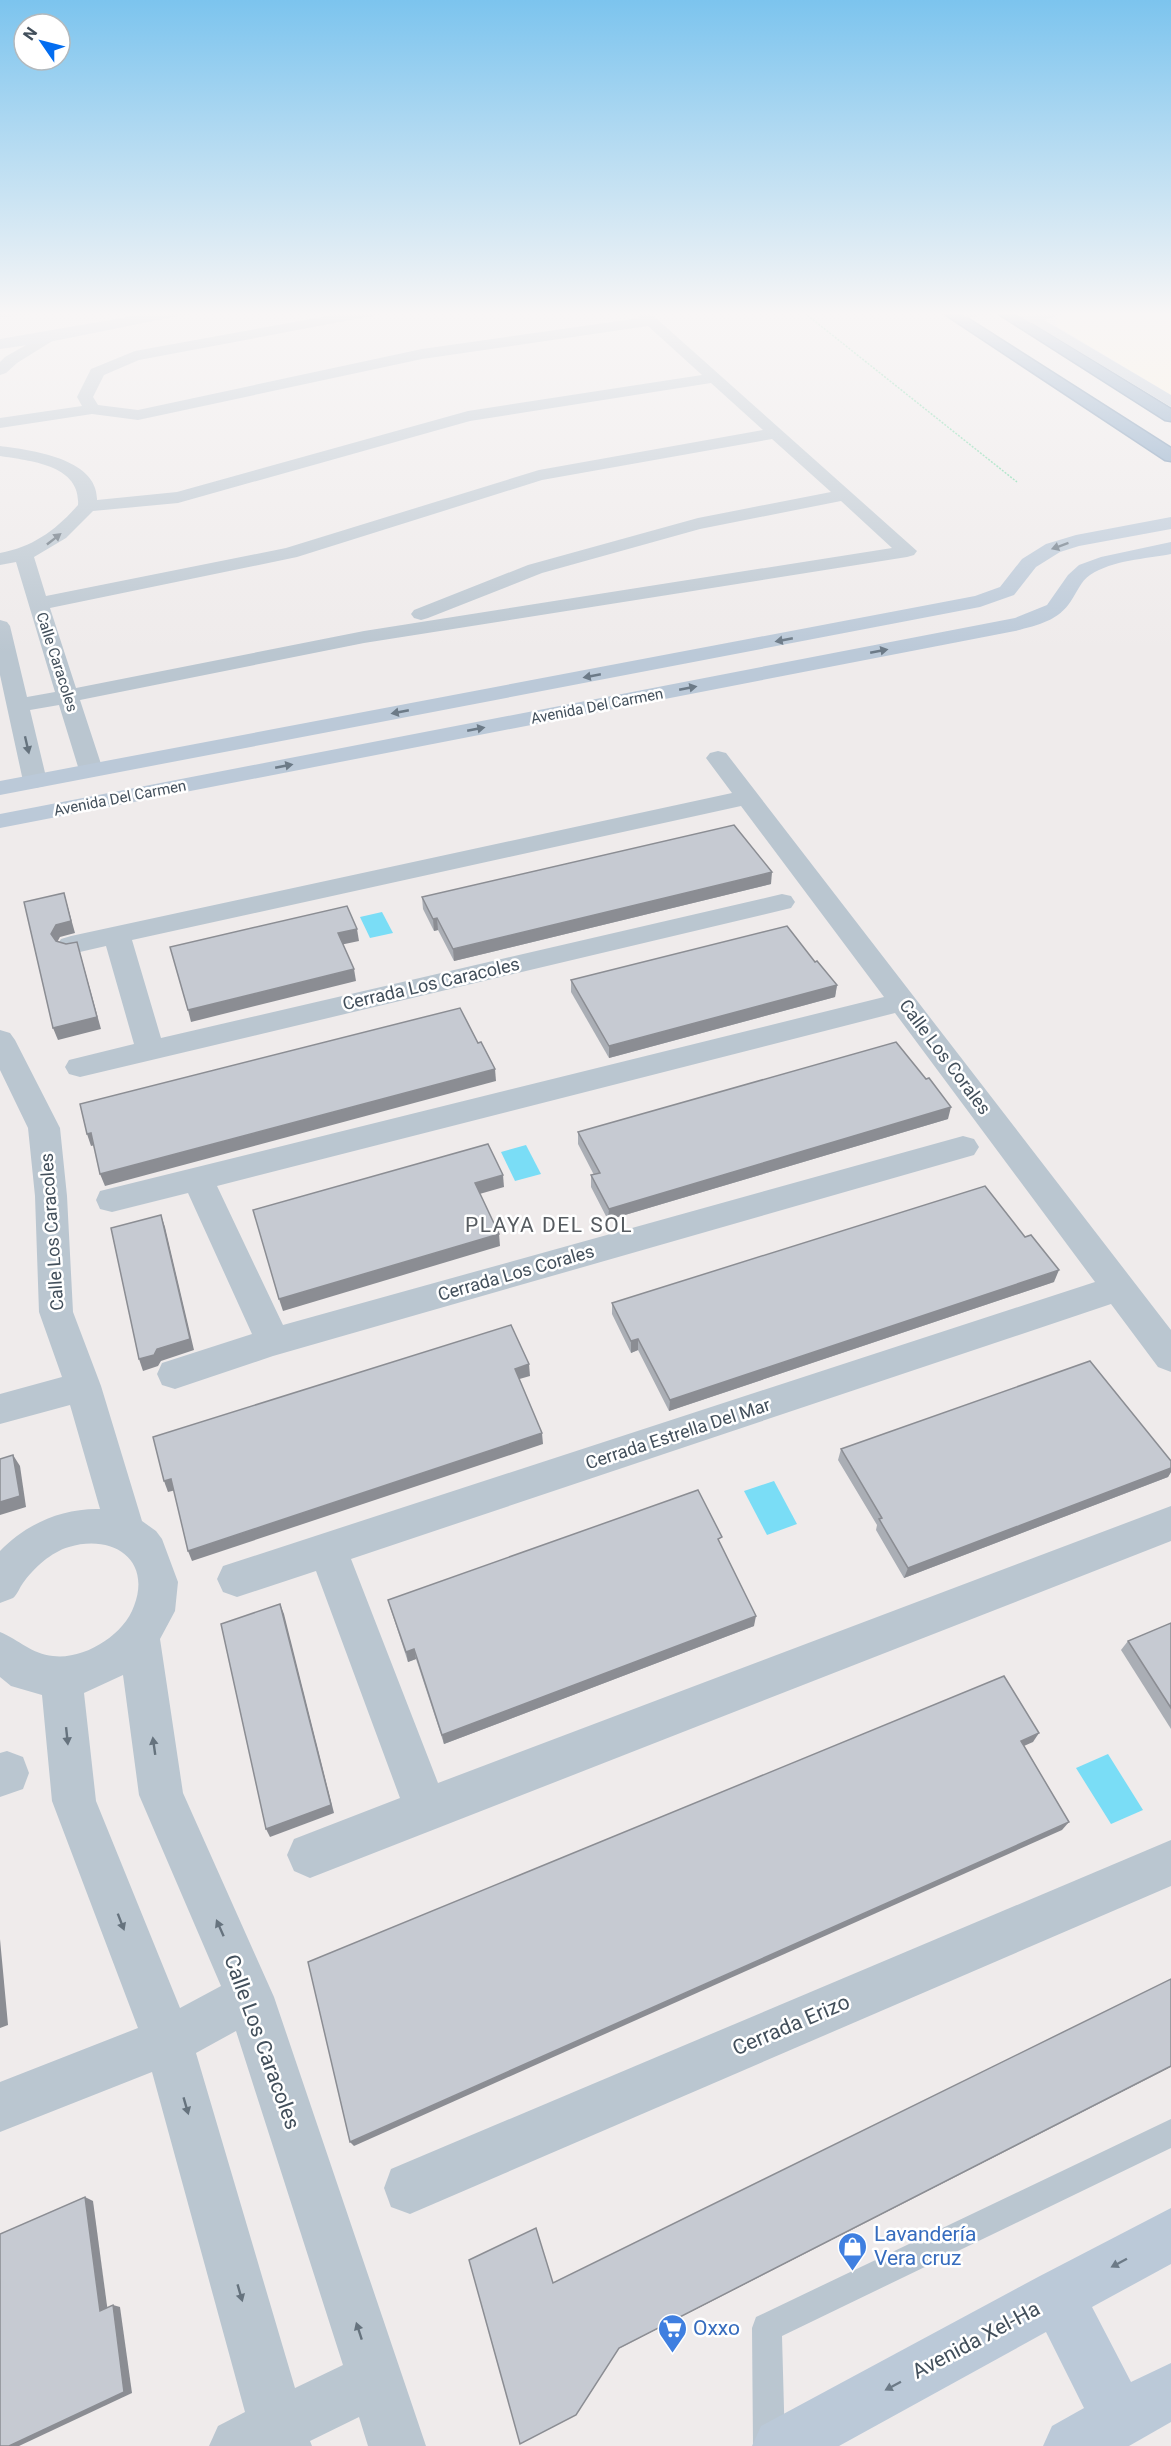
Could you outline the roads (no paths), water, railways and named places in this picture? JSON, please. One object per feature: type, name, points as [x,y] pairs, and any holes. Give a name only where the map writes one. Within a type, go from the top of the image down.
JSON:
[{"type":"highway","points":[[1124,425],[1171,456]]},
{"type":"main road","name":"Avenida Del Carmen","points":[[0,788],[980,602],[1008,591],[1029,563],[1053,548],[1171,523]]},
{"type":"main road","points":[[1102,536],[1132,556]]},
{"type":"main road","name":"Avenida Del Carmen","points":[[0,821],[1024,622],[1052,612],[1078,574],[1104,562],[1171,548]]},
{"type":"main road","points":[[819,633],[844,658]]},
{"type":"main road","points":[[232,744],[244,774]]},
{"type":"main road","name":"Avenida Xel-Ha","points":[[781,2446],[1171,2235]]},
{"type":"main road","points":[[1057,2296],[1120,2419]]},
{"type":"main road","points":[[1072,2446],[1171,2391]]},
{"type":"street","points":[[87,506],[178,497],[435,425]]},
{"type":"street","points":[[11,697],[68,697],[364,637],[907,551],[767,425]]},
{"type":"street","points":[[39,604],[290,553],[539,475],[776,433]]},
{"type":"street","points":[[0,451],[52,462],[74,473],[87,488],[87,506],[70,526],[48,545],[0,559]]},
{"type":"street","points":[[364,637],[535,569],[698,524],[845,495]]},
{"type":"street","name":"Calle Caracoles","points":[[23,554],[91,770]]},
{"type":"street","points":[[35,781],[11,697],[1,632],[47,630]]},
{"type":"street","name":"Calle Los Corales","points":[[718,758],[1171,1356]]},
{"type":"street","points":[[71,945],[748,797]]},
{"type":"street","name":"Cerrada Los Caracoles","points":[[80,1067],[782,902]]},
{"type":"street","points":[[117,935],[150,1050]]},
{"type":"street","points":[[112,1200],[903,1002]]},
{"type":"street","name":"Calle Los Caracoles","points":[[0,1040],[8,1072],[44,1128],[51,1196],[56,1312],[82,1386],[126,1532]]},
{"type":"street","name":"Cerrada Los Corales","points":[[175,1374],[273,1342],[963,1147]]},
{"type":"street","points":[[197,1178],[273,1342]]},
{"type":"street","name":"Cerrada Estrella Del Mar","points":[[237,1579],[1119,1288]]},
{"type":"street","points":[[0,1409],[82,1386]]},
{"type":"street","points":[[310,1855],[1171,1522]]},
{"type":"street","points":[[0,1584],[13,1556],[50,1536],[76,1527],[102,1526],[126,1532],[144,1545],[156,1564],[159,1588],[153,1613],[139,1637],[117,1657],[90,1672],[61,1678],[33,1676],[11,1665],[0,1652]]},
{"type":"street","points":[[328,1550],[426,1809]]},
{"type":"street","name":"Calle Los Caracoles","points":[[139,1637],[161,1795],[250,1997],[397,2446]]},
{"type":"street","points":[[61,1678],[74,1801],[168,2041],[267,2440],[375,2379]]},
{"type":"street","name":"Cerrada Erizo","points":[[410,2188],[1171,1863]]},
{"type":"street","points":[[0,2107],[168,2041],[250,1997]]},
{"type":"lane","points":[[770,2446],[767,2328],[1171,2133]]},
{"type":"water","points":[[382,912],[393,933],[370,938],[360,917]]},
{"type":"water","points":[[526,1145],[541,1174],[515,1181],[501,1152]]},
{"type":"water","points":[[774,1481],[797,1524],[767,1535],[744,1491]]},
{"type":"water","points":[[1108,1754],[1143,1810],[1111,1824],[1076,1768]]},
{"type":"place","name":"Lavandería Vera cruz","points":[[853,2272]]},
{"type":"place","name":"Oxxo","points":[[672,2354]]},
{"type":"district","name":"PLAYA DEL SOL","points":[[549,1225]]}]
